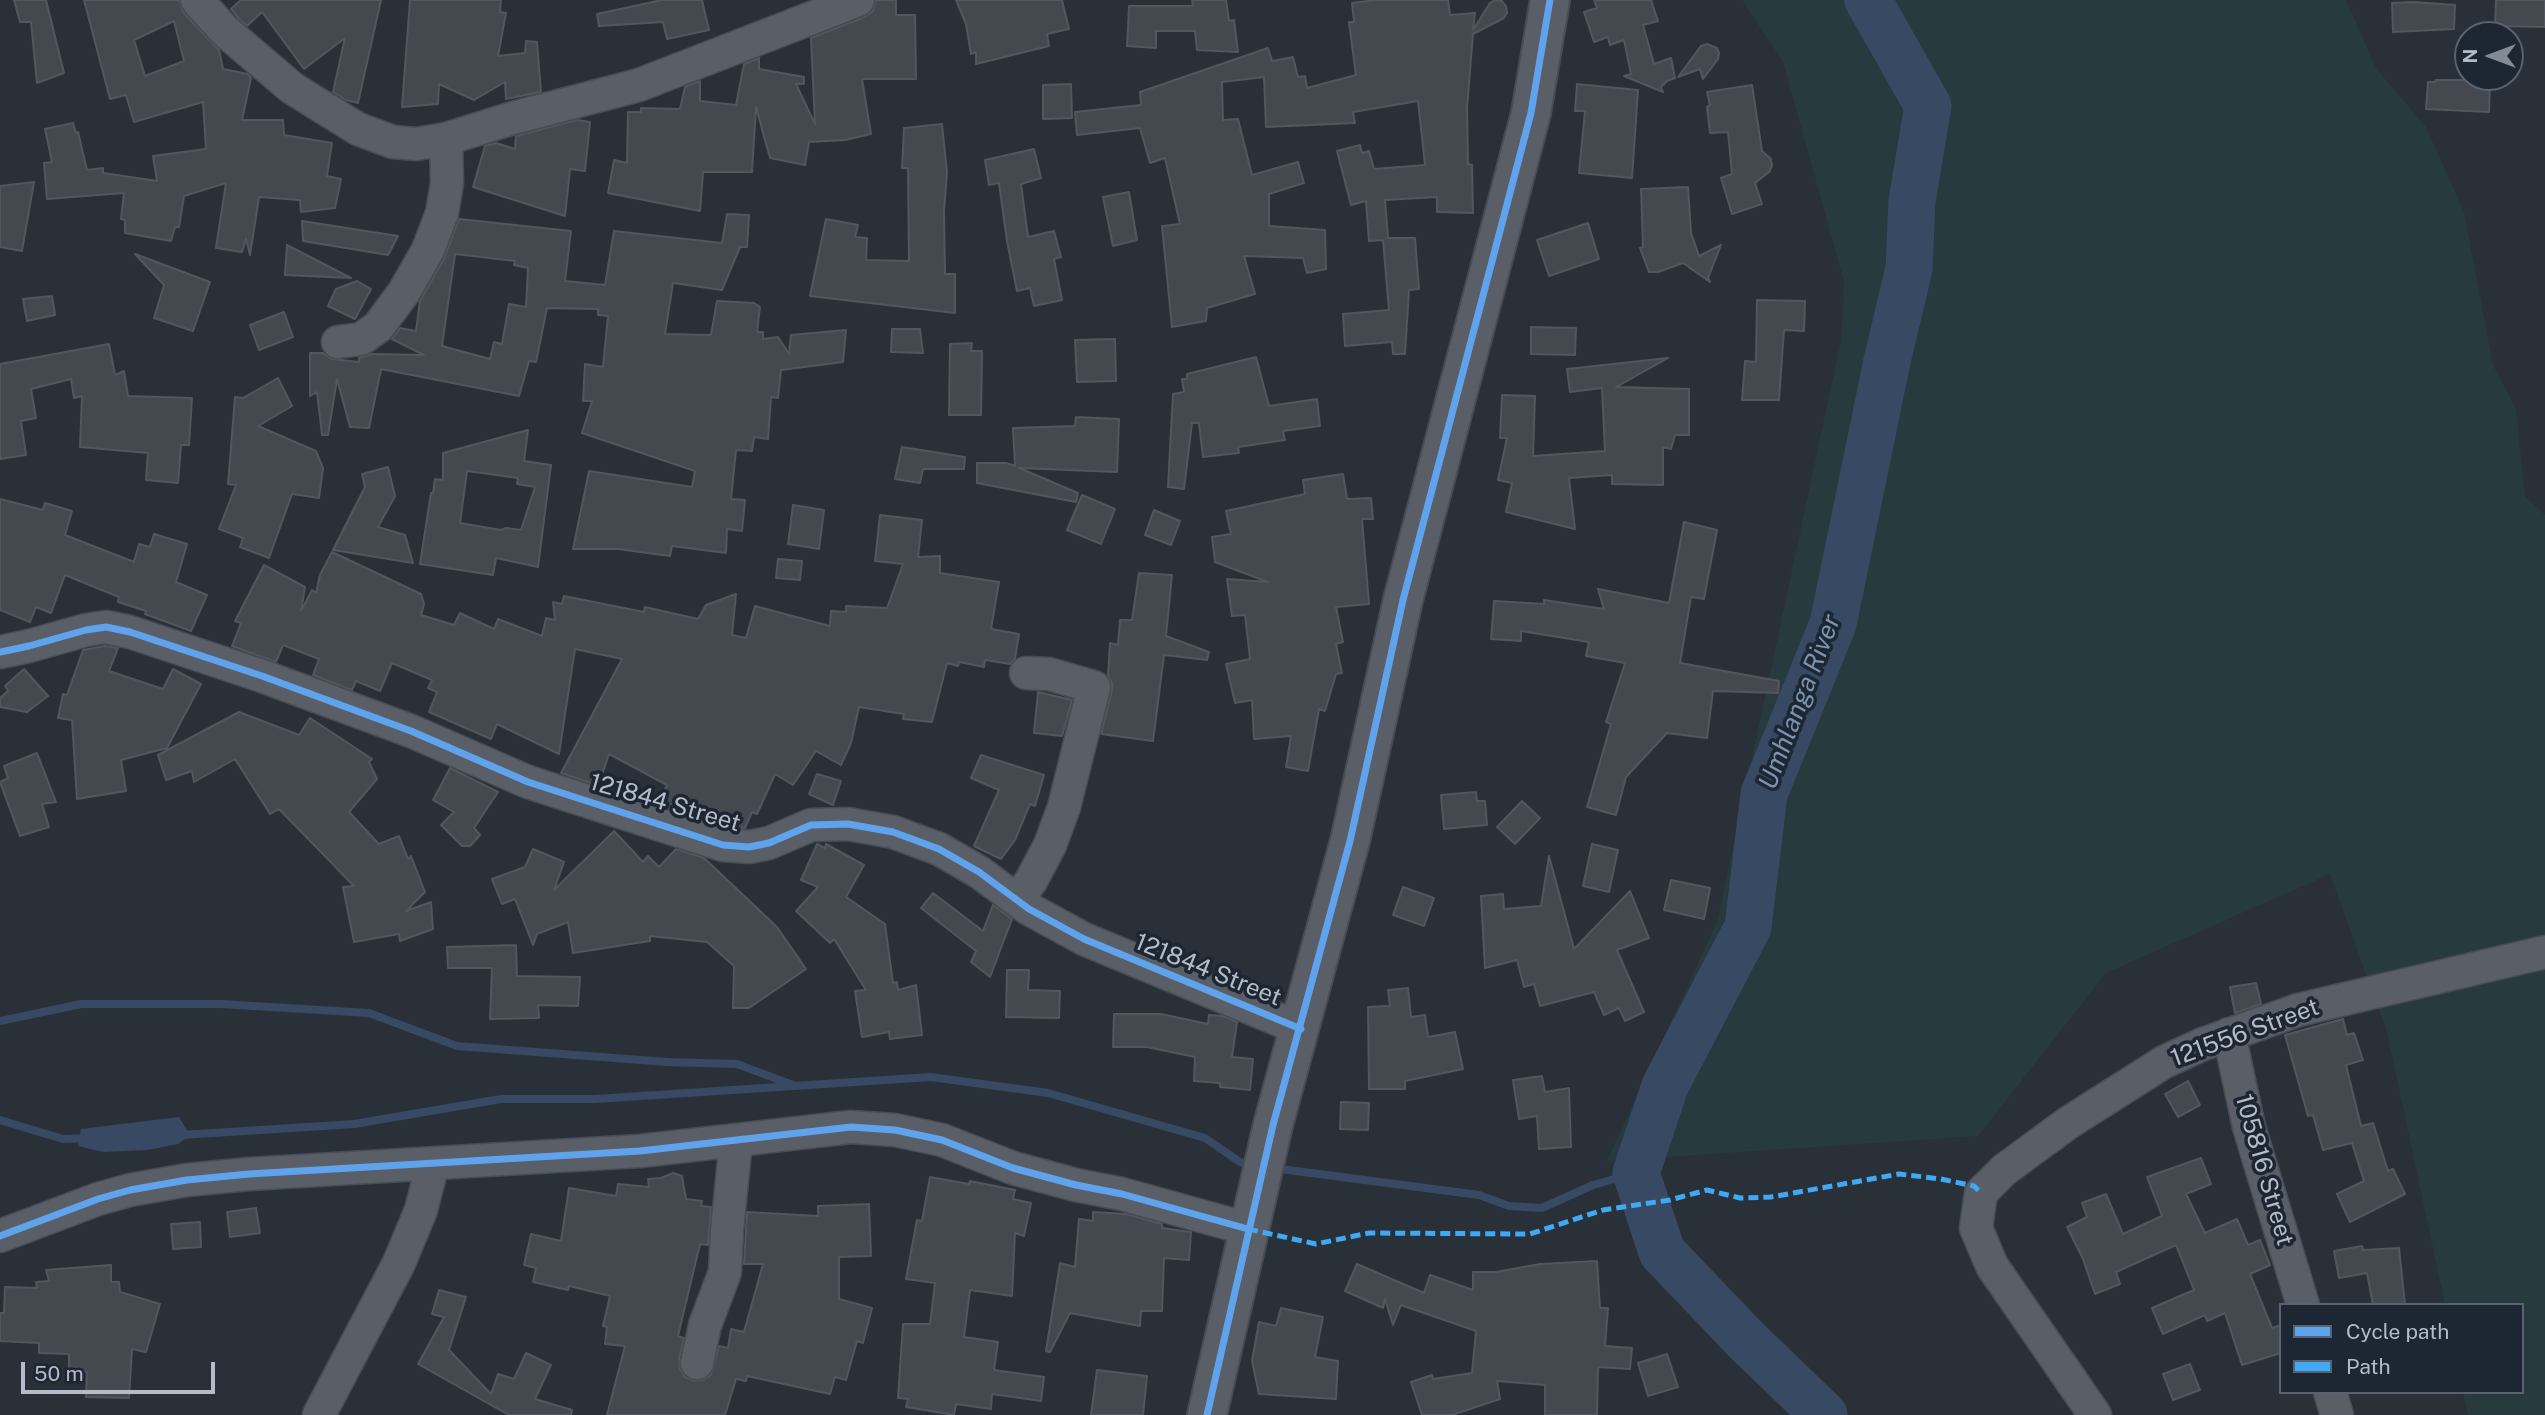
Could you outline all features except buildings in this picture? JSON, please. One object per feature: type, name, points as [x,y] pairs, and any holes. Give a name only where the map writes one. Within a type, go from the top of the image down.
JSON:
[{"type":"street","points":[[197,0],[224,30],[274,73],[358,129],[393,142],[416,144],[446,139],[513,118],[639,85],[859,0]]},
{"type":"street","points":[[1207,1415],[1273,1125],[1350,841],[1403,600],[1531,113],[1550,0]]},
{"type":"street","points":[[338,341],[361,338],[378,327],[429,250],[442,212],[447,183],[446,139]]},
{"type":"street","name":"121844 Street","points":[[0,652],[86,630],[106,627],[130,632],[239,667],[411,731],[528,782],[723,845],[749,847],[811,825],[848,824],[893,832],[939,849],[1084,939],[1301,1029]]},
{"type":"street","points":[[1017,899],[1031,881],[1050,845],[1064,807],[1094,687],[1049,674],[1026,673]]},
{"type":"street","name":"121556 Street","points":[[2095,1415],[1992,1265],[1976,1228],[1981,1193],[2032,1147],[2117,1090],[2164,1062],[2229,1034],[2298,1010],[2545,952]]},
{"type":"street","name":"105816 Street","points":[[2229,1034],[2249,1127],[2303,1303]]},
{"type":"street","points":[[0,1236],[98,1199],[130,1190],[187,1180],[248,1174],[557,1157],[736,1141],[851,1127],[895,1130],[942,1140],[1026,1171],[1076,1185],[1251,1217]]},
{"type":"street","points":[[697,1363],[705,1325],[725,1272],[736,1141]]},
{"type":"street","points":[[318,1415],[399,1263],[421,1210],[433,1163]]},
{"type":"street","points":[[2331,1394],[2337,1415]]},
{"type":"green space","points":[[1742,0],[2346,0],[2377,70],[2426,127],[2464,212],[2493,365],[2516,409],[2525,496],[2545,515],[2545,1415],[2468,1415],[2463,1394],[2524,1394],[2524,1303],[2445,1303],[2387,1032],[2330,874],[2106,973],[1978,1136],[1607,1161],[1717,922],[1841,340],[1844,281],[1783,62]]},
{"type":"water","points":[[179,1117],[190,1135],[178,1144],[148,1150],[103,1152],[78,1146],[81,1129]]},
{"type":"waterway","name":"Umhlanga River","points":[[1824,1415],[1746,1340],[1662,1252],[1636,1173],[1665,1086],[1748,927],[1764,794],[1833,624],[1887,361],[1909,269],[1912,201],[1928,106],[1868,0]]},
{"type":"waterway","points":[[0,1021],[81,1004],[221,1004],[369,1013],[457,1046],[667,1062],[737,1064],[793,1085]]},
{"type":"waterway","points":[[182,1135],[354,1124],[501,1099],[595,1099],[931,1077],[1048,1093],[1205,1138],[1240,1162],[1254,1164]]},
{"type":"waterway","points":[[0,1120],[63,1139],[89,1138]]},
{"type":"waterway","points":[[1273,1168],[1479,1195],[1509,1206],[1542,1208],[1593,1185],[1636,1173]]},
{"type":"marked path","points":[[1248,1229],[1316,1244],[1369,1233],[1530,1234],[1603,1210],[1670,1200],[1707,1190],[1740,1198],[1771,1197],[1899,1174],[1974,1186],[1981,1193]]},
{"type":"cycle path","points":[[1207,1415],[1273,1125],[1350,841],[1403,600],[1531,113],[1550,0]]},
{"type":"cycle path","points":[[0,652],[86,630],[106,627],[130,632],[262,676],[411,731],[528,782],[723,845],[749,847],[769,843],[811,825],[848,824],[893,832],[939,849],[979,872],[1029,909],[1084,939],[1301,1029]]},
{"type":"cycle path","points":[[0,1236],[98,1199],[130,1190],[187,1180],[640,1151],[851,1127],[895,1130],[942,1140],[1013,1168],[1122,1194],[1248,1229]]}]
